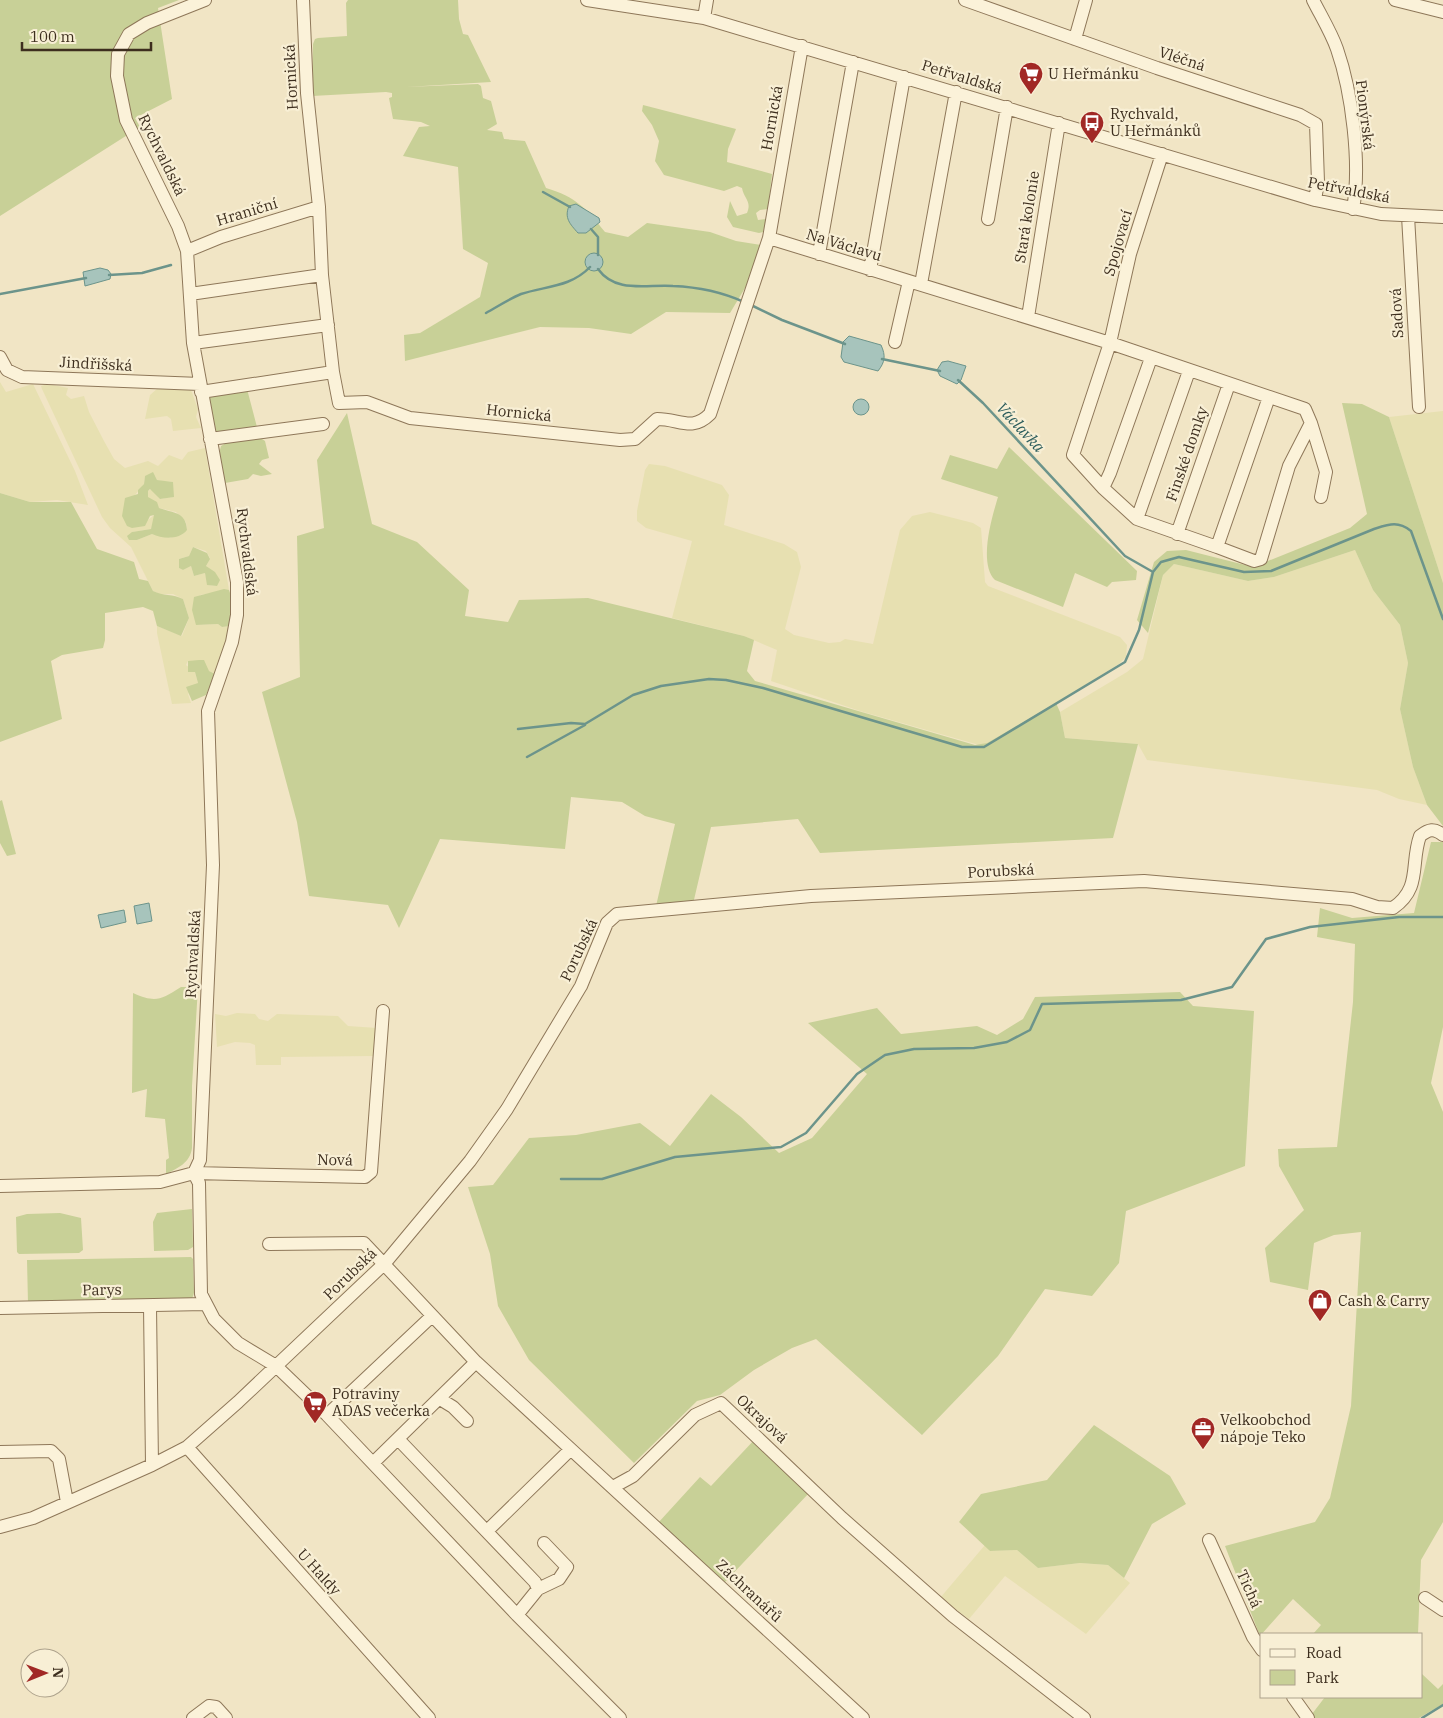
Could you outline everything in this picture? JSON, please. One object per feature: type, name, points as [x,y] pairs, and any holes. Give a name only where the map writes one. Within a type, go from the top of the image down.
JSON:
[{"type":"street","name":"Rychvaldská","points":[[206,0],[146,23],[129,34],[118,54],[117,76],[126,120],[178,226],[187,251],[193,343],[210,439],[221,486],[237,582],[237,615],[232,642],[208,710],[213,865],[200,1160],[194,1173],[200,1184],[200,1294],[224,1331],[238,1343],[276,1366]]},
{"type":"street","name":"Hornická","points":[[304,0],[307,93],[319,207],[322,275],[333,372],[340,403],[367,402],[410,418],[620,440],[635,439],[657,419],[692,424],[701,423],[710,414],[769,238],[802,46]]},
{"type":"street","name":"Petřvaldská","points":[[587,0],[704,18],[1352,210],[1408,216],[1443,217]]},
{"type":"street","points":[[704,18],[707,0]]},
{"type":"street","name":"Vléčná","points":[[965,0],[1300,114],[1316,124],[1318,182],[1315,200]]},
{"type":"street","points":[[1075,39],[1086,0]]},
{"type":"street","name":"Pionýrská","points":[[1313,0],[1337,48],[1350,96],[1355,162],[1352,210]]},
{"type":"street","points":[[1395,0],[1443,12]]},
{"type":"street","points":[[819,254],[853,62]]},
{"type":"street","points":[[870,270],[904,77]]},
{"type":"street","points":[[895,342],[915,283],[956,92]]},
{"type":"street","points":[[988,219],[1007,107]]},
{"type":"street","name":"Stará kolonie","points":[[1028,317],[1059,123]]},
{"type":"street","name":"Spojovací","points":[[1110,343],[1130,254],[1162,154]]},
{"type":"street","name":"Hraniční","points":[[187,251],[221,237],[319,207]]},
{"type":"street","name":"Sadová","points":[[1408,216],[1419,407]]},
{"type":"street","name":"Na Václavu","points":[[769,238],[1028,317]]},
{"type":"street","points":[[190,294],[322,275]]},
{"type":"street","points":[[1028,317],[1304,409],[1311,423],[1326,472],[1321,497]]},
{"type":"street","points":[[193,343],[328,325]]},
{"type":"street","points":[[1110,343],[1073,455],[1103,488],[1137,519],[1254,561],[1261,558],[1289,466],[1311,423]]},
{"type":"street","name":"Jindřišská","points":[[0,357],[6,370],[22,377],[201,388],[333,372]]},
{"type":"street","points":[[1103,488],[1151,358]]},
{"type":"street","name":"Finské domky","points":[[1137,519],[1189,371]]},
{"type":"street","name":"Finské domky","points":[[1177,534],[1229,384]]},
{"type":"street","points":[[1217,547],[1269,397]]},
{"type":"street","points":[[210,439],[323,424]]},
{"type":"street","name":"Porubská","points":[[0,1527],[32,1518],[152,1465],[186,1447],[276,1366],[385,1263],[470,1162],[506,1109],[581,986],[608,923],[617,914],[811,896],[1144,881],[1352,899],[1376,907],[1393,908],[1405,900],[1409,890],[1420,836],[1428,830],[1437,830],[1443,835]]},
{"type":"street","name":"Nová","points":[[194,1173],[365,1177],[371,1172],[374,1162],[383,1011]]},
{"type":"street","points":[[0,1186],[160,1182],[194,1173]]},
{"type":"street","points":[[269,1244],[364,1243],[385,1263],[476,1362],[613,1488]]},
{"type":"street","name":"Parys","points":[[0,1308],[205,1304]]},
{"type":"street","points":[[150,1306],[152,1465]]},
{"type":"street","points":[[327,1415],[432,1316]]},
{"type":"street","points":[[373,1463],[476,1362]]},
{"type":"street","points":[[276,1366],[327,1415],[516,1615],[620,1718]]},
{"type":"street","points":[[440,1399],[453,1407],[466,1421]]},
{"type":"street","name":"Okrajová","points":[[613,1488],[633,1476],[695,1415],[721,1403],[842,1518],[953,1616],[1084,1718]]},
{"type":"street","points":[[398,1439],[535,1582],[538,1589]]},
{"type":"street","name":"U Haldy","points":[[186,1447],[429,1718]]},
{"type":"street","points":[[487,1531],[570,1450]]},
{"type":"street","points":[[0,1452],[50,1451],[59,1459],[67,1502]]},
{"type":"street","name":"Záchranářů","points":[[613,1488],[863,1718]]},
{"type":"street","name":"Tichá","points":[[1209,1540],[1252,1636],[1260,1647]]},
{"type":"street","points":[[516,1615],[538,1589],[559,1579],[567,1567],[544,1543]]},
{"type":"street","points":[[1425,1598],[1443,1610]]},
{"type":"street","points":[[1294,1698],[1308,1718]]},
{"type":"street","points":[[193,1718],[209,1706],[216,1707],[226,1718]]},
{"type":"shaded area","points":[[0,382],[6,392],[33,384],[75,471],[88,505],[57,500],[30,502],[0,493]]},
{"type":"shaded area","points":[[48,384],[68,388],[66,395],[71,399],[84,396],[89,412],[114,459],[125,468],[148,461],[158,466],[169,455],[182,460],[188,452],[205,448],[229,590],[200,595],[196,625],[218,624],[222,627],[230,626],[215,674],[188,661],[186,665],[195,672],[198,683],[188,694],[191,703],[172,704],[157,633],[157,626],[182,636],[189,618],[183,599],[173,594],[160,594],[153,591],[131,547],[110,528],[102,517],[41,386]],"holes":[[[145,476],[155,476],[157,480],[173,482],[173,497],[160,499],[151,489],[148,491],[148,498],[159,508],[176,512],[186,522],[187,530],[170,538],[152,534],[137,540],[132,532],[151,529],[154,522],[154,515],[148,520],[135,495],[144,484]],[[193,547],[206,551],[210,558],[206,566],[216,577],[217,586],[208,585],[205,573],[194,576],[191,566],[183,570],[179,568],[179,559],[189,556]]]},
{"type":"shaded area","points":[[158,388],[191,390],[198,409],[196,417],[201,428],[173,431],[171,419],[167,416],[145,419],[150,395]]},
{"type":"shaded area","points":[[1443,411],[1443,583],[1389,417]]},
{"type":"shaded area","points":[[649,464],[665,466],[722,485],[729,495],[724,525],[784,544],[797,552],[801,567],[785,629],[794,635],[829,643],[840,642],[845,639],[873,644],[900,530],[912,516],[930,512],[973,523],[981,528],[985,582],[988,586],[1120,637],[1127,645],[1126,657],[1119,664],[1056,703],[987,743],[979,745],[860,711],[771,681],[777,650],[744,636],[672,618],[692,541],[646,528],[637,521],[637,511],[645,470]]},
{"type":"shaded area","points":[[1355,550],[1373,590],[1400,625],[1408,663],[1400,709],[1413,767],[1427,805],[1399,799],[1377,790],[1147,760],[1138,744],[1065,738],[1060,712],[1127,672],[1143,659],[1163,575],[1174,564],[1248,581],[1274,577]]},
{"type":"shaded area","points":[[237,1013],[255,1014],[259,1019],[268,1021],[277,1014],[338,1016],[348,1026],[377,1028],[373,1056],[281,1057],[281,1065],[256,1065],[255,1045],[235,1042],[217,1047],[215,1014],[226,1016]]},
{"type":"shaded area","points":[[985,1545],[990,1551],[1017,1550],[1038,1568],[1080,1563],[1108,1565],[1130,1583],[1086,1634],[1005,1576],[969,1619],[940,1598]]},
{"type":"green space","points":[[0,0],[179,0],[158,8],[172,99],[135,118],[140,127],[0,216]]},
{"type":"green space","points":[[348,0],[458,0],[459,19],[463,34],[468,35],[491,82],[406,87],[478,84],[481,86],[483,98],[491,101],[497,124],[487,130],[502,132],[504,139],[525,141],[546,188],[565,195],[580,204],[605,232],[628,237],[647,223],[710,232],[736,241],[761,245],[748,283],[730,313],[666,312],[631,334],[589,328],[540,327],[405,361],[404,335],[420,333],[480,297],[488,263],[463,249],[458,167],[403,156],[419,127],[430,126],[421,122],[393,119],[389,98],[392,97],[392,93],[312,96],[313,44],[315,39],[318,38],[347,36],[346,3]]},
{"type":"green space","points":[[643,105],[736,129],[728,149],[727,162],[772,174],[768,209],[760,210],[756,213],[758,220],[766,219],[763,232],[759,233],[733,227],[727,217],[730,201],[737,216],[747,213],[749,206],[742,188],[737,186],[724,191],[664,175],[655,161],[659,141],[652,125],[642,111]]},
{"type":"green space","points":[[247,389],[258,431],[218,433],[215,430],[209,397]]},
{"type":"green space","points":[[1342,403],[1362,404],[1389,417],[1443,583],[1443,826],[1427,805],[1413,767],[1400,709],[1408,663],[1400,625],[1373,590],[1355,550],[1274,577],[1248,581],[1174,564],[1163,575],[1148,633],[1137,620],[1154,562],[1167,551],[1186,550],[1253,567],[1350,528],[1367,514]]},
{"type":"green space","points":[[347,413],[372,524],[417,542],[469,590],[465,616],[508,622],[519,600],[588,598],[744,636],[754,640],[747,671],[755,681],[975,745],[987,743],[1056,703],[1060,712],[1065,738],[1138,744],[1113,838],[820,853],[798,819],[711,827],[693,904],[656,906],[675,824],[645,816],[622,802],[571,797],[565,849],[440,839],[399,928],[388,905],[309,896],[297,822],[262,692],[300,677],[297,536],[324,528],[317,460]]},
{"type":"green space","points":[[259,437],[265,441],[269,458],[262,460],[259,464],[272,474],[261,476],[253,474],[248,479],[225,483],[219,454],[221,446],[228,442]]},
{"type":"green space","points":[[1009,447],[1137,571],[1136,580],[1112,582],[1107,587],[1075,573],[1063,607],[995,580],[987,563],[987,552],[990,528],[998,497],[941,479],[950,455],[997,469]]},
{"type":"green space","points":[[153,472],[157,480],[173,482],[174,497],[160,499],[150,489],[148,497],[157,502],[159,508],[181,516],[184,519],[187,530],[180,536],[175,537],[166,538],[152,534],[137,540],[129,540],[127,536],[132,532],[151,529],[154,515],[150,516],[145,526],[132,528],[127,526],[122,516],[125,498],[138,494],[138,490],[144,484],[145,476]]},
{"type":"green space","points":[[0,493],[30,502],[71,502],[97,549],[134,562],[139,579],[148,581],[153,591],[183,599],[189,618],[181,636],[157,626],[153,611],[143,607],[105,613],[105,640],[103,648],[62,655],[51,661],[62,719],[0,742]]},
{"type":"green space","points":[[193,547],[207,553],[210,559],[206,566],[215,572],[220,580],[217,586],[207,585],[205,573],[194,576],[191,566],[183,570],[179,568],[179,559],[189,556]]},
{"type":"green space","points":[[224,589],[229,590],[232,599],[230,626],[222,627],[218,624],[196,625],[192,610],[194,597]]},
{"type":"green space","points":[[204,660],[209,671],[215,674],[206,695],[192,701],[186,687],[198,683],[195,672],[188,672],[188,661]]},
{"type":"green space","points":[[2,800],[16,854],[7,856],[0,843],[0,801]]},
{"type":"green space","points":[[1431,842],[1443,842],[1443,1027],[1431,1083],[1443,1112],[1443,1522],[1421,1560],[1418,1633],[1314,1633],[1321,1625],[1293,1599],[1263,1633],[1260,1633],[1260,1636],[1225,1546],[1315,1522],[1330,1498],[1351,1406],[1361,1232],[1334,1235],[1314,1243],[1308,1290],[1270,1282],[1265,1248],[1304,1210],[1279,1166],[1278,1149],[1337,1147],[1353,1002],[1355,944],[1317,937],[1320,908],[1352,918],[1414,913]]},
{"type":"green space","points":[[181,987],[198,987],[192,1086],[192,1148],[186,1161],[166,1174],[166,1160],[169,1158],[165,1119],[145,1117],[147,1089],[132,1093],[133,993],[147,998],[158,999]]},
{"type":"green space","points":[[1180,992],[1193,1006],[1254,1011],[1245,1166],[1126,1211],[1119,1263],[1092,1296],[1045,1289],[998,1356],[922,1435],[816,1339],[792,1348],[754,1370],[720,1395],[697,1401],[634,1463],[529,1360],[498,1306],[490,1254],[468,1187],[493,1185],[529,1138],[576,1135],[640,1123],[670,1146],[711,1094],[741,1117],[779,1153],[812,1138],[867,1074],[808,1023],[877,1008],[901,1034],[977,1026],[997,1035],[1023,1019],[1035,997]]},
{"type":"green space","points":[[192,1209],[193,1247],[188,1250],[154,1251],[153,1222],[157,1213]]},
{"type":"green space","points":[[60,1213],[81,1218],[83,1250],[79,1253],[19,1254],[17,1252],[16,1217],[27,1214]]},
{"type":"green space","points":[[191,1257],[193,1259],[194,1293],[192,1299],[28,1303],[27,1260]]},
{"type":"green space","points":[[1094,1425],[1170,1476],[1186,1504],[1152,1524],[1124,1578],[1108,1565],[1080,1563],[1038,1568],[1017,1550],[990,1551],[959,1522],[981,1494],[1047,1480]]},
{"type":"green space","points":[[756,1438],[809,1493],[725,1582],[658,1523],[700,1477],[711,1486]]},
{"type":"green space","points":[[1423,1675],[1438,1689],[1443,1684],[1443,1704],[1419,1718],[1314,1718],[1312,1714],[1324,1698],[1423,1698]]},
{"type":"water","points":[[576,204],[599,218],[600,222],[586,233],[578,233],[569,221],[567,214],[569,206]]},
{"type":"water","points":[[594,253],[600,256],[603,262],[600,268],[594,271],[588,268],[585,262],[588,256]]},
{"type":"water","points":[[100,268],[108,270],[111,274],[110,279],[85,286],[83,272]]},
{"type":"water","points":[[849,336],[881,345],[884,359],[878,371],[844,362],[841,357],[843,342]]},
{"type":"water","points":[[948,361],[966,366],[961,380],[957,384],[940,376],[937,370],[942,362]]},
{"type":"water","points":[[861,399],[867,401],[869,407],[867,413],[861,415],[855,413],[853,407],[855,401]]},
{"type":"water","points":[[149,903],[152,921],[137,924],[134,906]]},
{"type":"water","points":[[124,910],[126,922],[101,928],[98,915]]},
{"type":"waterway","name":"Václavka","points":[[543,192],[570,207]]},
{"type":"waterway","name":"Václavka","points":[[591,229],[598,237],[598,255]]},
{"type":"waterway","points":[[109,275],[142,273],[171,265]]},
{"type":"waterway","points":[[486,313],[521,294],[575,279],[590,267]]},
{"type":"waterway","name":"Václavka","points":[[598,269],[605,277],[623,285],[691,288],[718,293],[744,302]]},
{"type":"waterway","points":[[0,294],[86,278]]},
{"type":"waterway","name":"Václavka","points":[[751,305],[782,320],[845,344]]},
{"type":"waterway","name":"Václavka","points":[[882,359],[940,371]]},
{"type":"waterway","name":"Václavka","points":[[958,380],[983,403],[1125,556],[1153,572],[1161,562],[1179,557],[1244,572],[1271,571],[1374,529],[1398,525],[1411,531],[1443,619]]},
{"type":"waterway","points":[[518,729],[571,723],[585,724],[633,695],[661,686],[709,679],[726,680],[763,688],[962,747],[984,747],[1125,662],[1139,630],[1153,572]]},
{"type":"waterway","points":[[527,757],[585,725]]},
{"type":"waterway","points":[[561,1179],[602,1179],[675,1157],[781,1147],[806,1133],[857,1074],[885,1055],[914,1049],[974,1048],[1007,1042],[1030,1030],[1042,1004],[1181,1000],[1232,987],[1266,939],[1310,927],[1399,917],[1443,917]]},
{"type":"waterway","points":[[1422,1718],[1443,1705]]},
{"type":"place","name":"U Heřmánku","points":[[1031,95]]},
{"type":"place","name":"Rychvald, U Heřmánků","points":[[1092,144]]},
{"type":"place","name":"Cash & Carry","points":[[1320,1322]]},
{"type":"place","name":"Potraviny ADAS večerka","points":[[315,1424]]},
{"type":"place","name":"Velkoobchod nápoje Teko","points":[[1203,1450]]}]
